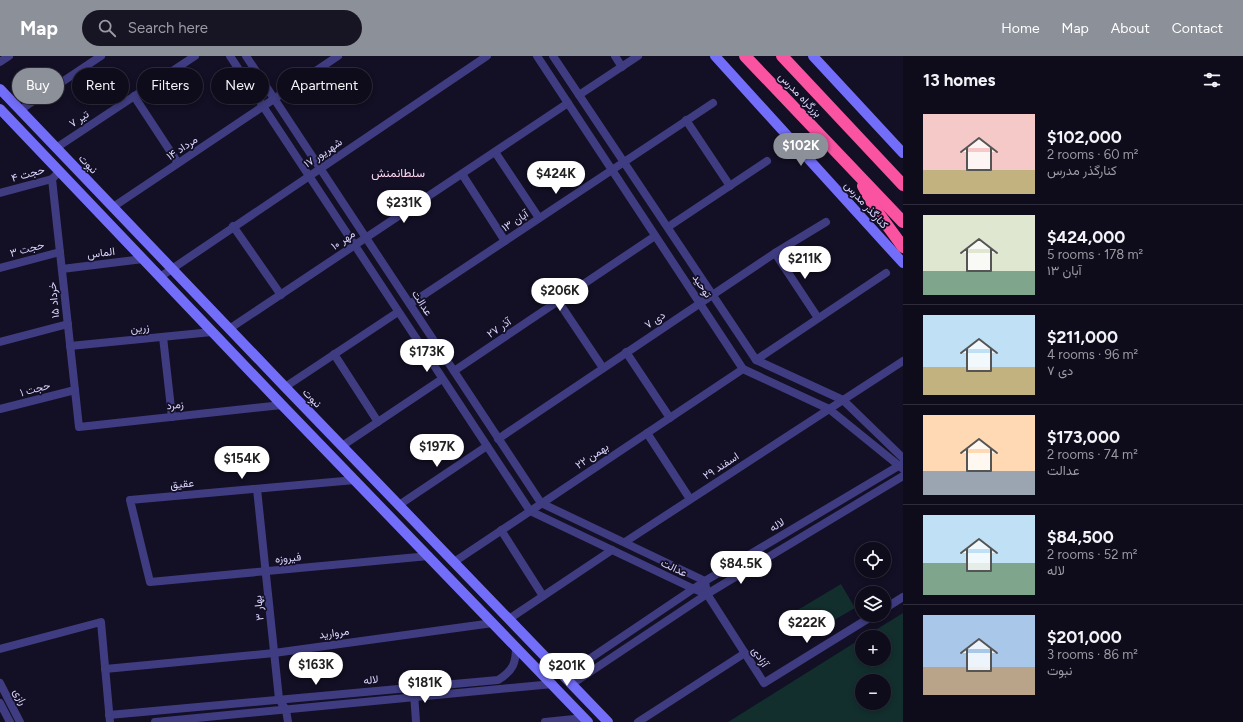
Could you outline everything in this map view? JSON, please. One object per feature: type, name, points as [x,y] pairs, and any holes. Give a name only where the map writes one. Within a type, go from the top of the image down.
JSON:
[{"type":"highway","name":"بزرگراه مدرس","points":[[745,56],[903,222]]},
{"type":"highway","name":"بزرگراه مدرس","points":[[782,56],[903,185]]},
{"type":"highway","points":[[856,173],[876,210],[903,247]]},
{"type":"street","points":[[0,62],[9,56]]},
{"type":"street","points":[[20,110],[101,56]]},
{"type":"street","name":"۷ تیر","points":[[56,148],[195,56]]},
{"type":"street","points":[[230,56],[530,511]]},
{"type":"street","name":"عدالت","points":[[246,56],[541,503],[705,581]]},
{"type":"street","points":[[274,99],[338,56]]},
{"type":"street","name":"۱۷ شهریور","points":[[160,276],[487,56]]},
{"type":"street","name":"توحید","points":[[537,56],[743,368]]},
{"type":"street","name":"توحید","points":[[553,56],[756,360]]},
{"type":"street","points":[[615,56],[622,67]]},
{"type":"street","points":[[579,95],[638,56]]},
{"type":"street","name":"کنارگذر مدرس","points":[[715,56],[903,263]]},
{"type":"street","points":[[813,56],[903,153]]},
{"type":"street","name":"نبوت","points":[[0,89],[608,722]]},
{"type":"street","points":[[134,96],[178,163]]},
{"type":"street","name":"۱۴ مرداد","points":[[113,207],[274,99]]},
{"type":"street","name":"۱۰ مهر","points":[[229,329],[568,103]]},
{"type":"street","name":"۱۳ آبان","points":[[410,304],[713,103]]},
{"type":"street","points":[[1,113],[56,175],[160,276],[282,405],[586,720]]},
{"type":"street","points":[[686,120],[730,186]]},
{"type":"street","points":[[495,152],[539,218]]},
{"type":"street","points":[[668,228],[767,161]]},
{"type":"street","points":[[462,174],[505,240]]},
{"type":"street","name":"حجت ۴","points":[[0,193],[56,175]]},
{"type":"street","name":"۱۵ خرداد","points":[[56,175],[60,252],[78,418]]},
{"type":"street","name":"۷ دی","points":[[498,439],[775,253],[826,222]]},
{"type":"street","points":[[233,226],[281,295]]},
{"type":"street","name":"۲۷ آذر","points":[[454,371],[655,236]]},
{"type":"street","name":"حجت ۳","points":[[0,268],[60,252]]},
{"type":"street","points":[[775,253],[818,318]]},
{"type":"street","name":"الماس","points":[[62,269],[143,259]]},
{"type":"street","points":[[756,360],[886,273]]},
{"type":"street","points":[[558,301],[603,368]]},
{"type":"street","points":[[285,387],[398,312]]},
{"type":"street","points":[[0,342],[68,324]]},
{"type":"street","name":"زرین","points":[[70,346],[212,332]]},
{"type":"street","points":[[163,337],[172,417]]},
{"type":"street","points":[[626,352],[670,418]]},
{"type":"street","points":[[334,354],[378,422]]},
{"type":"street","points":[[756,360],[843,400],[902,464]]},
{"type":"street","points":[[843,400],[903,361]]},
{"type":"street","points":[[743,368],[829,409],[902,464]]},
{"type":"street","name":"۲۲ بهمن","points":[[454,562],[743,368]]},
{"type":"street","points":[[342,446],[442,379]]},
{"type":"street","name":"حجت ۱","points":[[0,409],[75,390]]},
{"type":"street","name":"۲۹ اسفند","points":[[625,542],[843,400]]},
{"type":"street","name":"زمرد","points":[[78,418],[79,427],[282,405]]},
{"type":"street","points":[[647,433],[690,499]]},
{"type":"street","points":[[399,505],[487,446]]},
{"type":"street","name":"لاله","points":[[564,676],[705,581],[902,464]]},
{"type":"street","name":"لاله","points":[[572,684],[707,594],[903,476]]},
{"type":"street","name":"عقیق","points":[[150,582],[130,500],[355,480]]},
{"type":"street","name":"بهار ۳","points":[[257,489],[279,700],[286,710],[288,722]]},
{"type":"street","name":"عدالت","points":[[530,511],[707,594]]},
{"type":"street","points":[[501,530],[543,596]]},
{"type":"street","points":[[509,619],[612,550]]},
{"type":"street","name":"فیروزه","points":[[150,582],[429,556]]},
{"type":"street","points":[[705,581],[707,594]]},
{"type":"street","name":"آزادی","points":[[707,594],[764,683],[863,622]]},
{"type":"street","points":[[891,605],[903,598]]},
{"type":"street","points":[[0,649],[101,622],[110,718]]},
{"type":"street","name":"مروارید","points":[[105,669],[274,652],[493,623]]},
{"type":"street","name":"لاله","points":[[110,718],[279,700],[498,680],[507,675],[512,668],[516,658],[516,646]]},
{"type":"street","points":[[638,722],[745,653]]},
{"type":"street","points":[[552,684],[564,676]]},
{"type":"street","name":"رازی","points":[[0,683],[18,718]]},
{"type":"street","points":[[552,684],[572,684]]},
{"type":"street","name":"لاله","points":[[155,722],[552,684]]},
{"type":"street","points":[[414,687],[416,722]]},
{"type":"street","points":[[570,704],[573,696],[578,694],[582,695]]},
{"type":"street","name":"رازی","points":[[0,703],[5,719]]},
{"type":"street","points":[[5,719],[18,718]]},
{"type":"street","points":[[546,722],[586,720]]},
{"type":"green space","points":[[841,584],[855,608],[810,634],[796,611]]},
{"type":"green space","points":[[903,613],[903,722],[728,722],[855,642],[855,666],[891,666],[891,630],[875,630],[891,622],[891,620]]},
{"type":"district","name":"سلطانمنش","points":[[398,173]]}]
